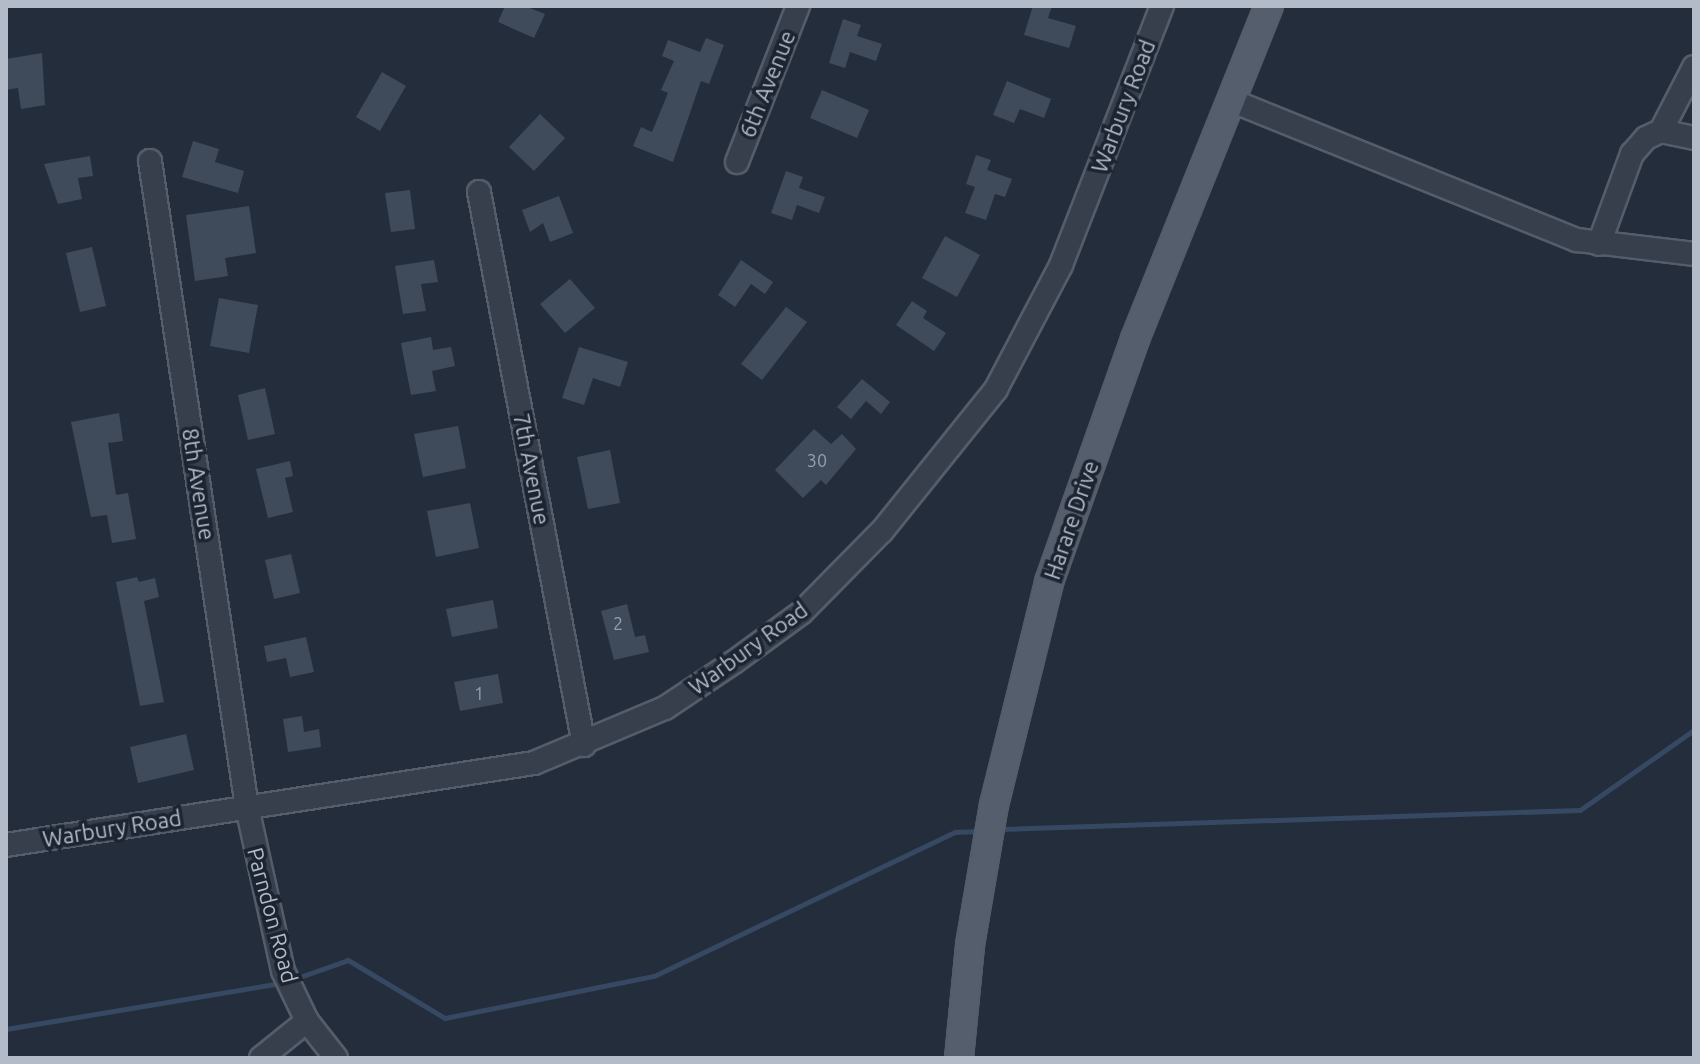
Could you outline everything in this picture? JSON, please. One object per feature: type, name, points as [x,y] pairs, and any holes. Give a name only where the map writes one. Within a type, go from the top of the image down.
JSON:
[{"type":"main road","name":"Harare Drive","points":[[959,1058],[970,945],[994,805],[1049,582],[1130,352],[1269,6]]},
{"type":"street","name":"6th Avenue","points":[[737,162],[798,6]]},
{"type":"street","name":"Warbury Road","points":[[6,845],[487,773],[584,745],[665,708],[802,612],[882,531],[974,422],[1018,356],[1061,265],[1162,6]]},
{"type":"street","points":[[1661,131],[1694,67]]},
{"type":"street","points":[[1230,100],[1577,240],[1694,254]]},
{"type":"street","points":[[1599,244],[1632,154],[1646,138],[1661,131],[1694,138]]},
{"type":"street","name":"8th Avenue","points":[[150,161],[247,807]]},
{"type":"street","name":"7th Avenue","points":[[479,192],[584,745]]},
{"type":"street","name":"Parndon Road","points":[[247,807],[288,981],[307,1021],[336,1058]]},
{"type":"street","points":[[261,1058],[307,1021]]},
{"type":"building","points":[[505,6],[525,6],[545,14],[534,38],[498,22]]},
{"type":"building","points":[[1033,6],[1052,6],[1048,18],[1076,26],[1069,48],[1024,35]]},
{"type":"building","points":[[843,19],[861,25],[857,36],[882,44],[876,61],[850,52],[845,68],[829,63]]},
{"type":"building","points":[[706,38],[724,45],[709,84],[701,81],[673,162],[633,146],[641,127],[652,132],[668,93],[661,90],[674,61],[662,56],[668,40],[700,52]]},
{"type":"building","points":[[42,53],[45,105],[21,109],[18,88],[6,90],[6,59]]},
{"type":"building","points":[[382,72],[406,86],[380,131],[356,117]]},
{"type":"building","points":[[1007,81],[1051,99],[1044,118],[1020,109],[1014,123],[993,115]]},
{"type":"building","points":[[822,90],[869,110],[857,138],[810,118]]},
{"type":"building","points":[[540,114],[565,138],[534,171],[509,147]]},
{"type":"building","points":[[193,141],[219,149],[215,162],[244,171],[238,193],[182,177]]},
{"type":"building","points":[[976,155],[991,160],[987,170],[1012,179],[1005,197],[995,194],[986,220],[965,213],[975,187],[966,184]]},
{"type":"building","points":[[90,156],[93,176],[78,178],[82,199],[58,204],[44,164]]},
{"type":"building","points":[[786,171],[803,177],[799,188],[825,197],[819,213],[797,205],[792,220],[771,213]]},
{"type":"building","points":[[410,190],[415,229],[391,232],[385,193]]},
{"type":"building","points":[[559,196],[573,233],[550,242],[543,223],[530,232],[522,210]]},
{"type":"building","points":[[249,206],[256,253],[225,258],[228,276],[195,281],[186,215]]},
{"type":"building","points":[[945,236],[980,255],[957,297],[922,278]]},
{"type":"building","points":[[92,247],[106,306],[80,312],[66,253]]},
{"type":"building","points":[[434,260],[438,282],[421,284],[426,311],[403,314],[395,266]]},
{"type":"building","points":[[741,260],[773,282],[765,294],[751,284],[735,307],[718,295]]},
{"type":"building","points":[[570,279],[595,308],[565,333],[540,304]]},
{"type":"building","points":[[219,298],[258,305],[249,353],[210,346]]},
{"type":"building","points":[[912,301],[927,311],[923,318],[946,333],[934,351],[896,325]]},
{"type":"building","points":[[786,307],[807,322],[762,380],[741,364]]},
{"type":"building","points":[[431,337],[433,350],[451,347],[455,366],[432,371],[436,391],[411,395],[401,343]]},
{"type":"building","points":[[579,347],[628,362],[620,387],[593,378],[584,405],[562,398]]},
{"type":"building","points":[[862,379],[890,402],[881,414],[866,401],[851,419],[837,407]]},
{"type":"building","points":[[265,388],[275,434],[248,440],[238,395]]},
{"type":"building","points":[[119,413],[123,441],[108,443],[116,495],[128,493],[136,539],[112,543],[107,515],[91,517],[71,422]]},
{"type":"building","points":[[458,426],[466,468],[423,477],[414,434]]},
{"type":"building","points":[[814,429],[831,444],[842,434],[856,449],[826,485],[821,480],[803,498],[775,470]]},
{"type":"building","points":[[610,450],[620,503],[588,509],[577,457]]},
{"type":"building","points":[[290,461],[293,476],[285,478],[293,512],[268,518],[256,469]]},
{"type":"building","points":[[470,503],[479,548],[436,557],[427,511]]},
{"type":"building","points":[[291,554],[300,593],[274,599],[265,560]]},
{"type":"building","points":[[137,577],[139,582],[155,578],[159,597],[144,601],[164,702],[140,706],[116,582]]},
{"type":"building","points":[[493,600],[498,628],[452,637],[446,609]]},
{"type":"building","points":[[627,604],[635,637],[645,635],[649,652],[614,660],[601,611]]},
{"type":"building","points":[[306,637],[314,672],[290,677],[286,658],[267,662],[264,646]]},
{"type":"building","points":[[498,674],[503,703],[460,711],[454,682]]},
{"type":"building","points":[[302,716],[304,732],[319,729],[321,747],[288,752],[283,719]]},
{"type":"building","points":[[186,734],[194,770],[138,783],[130,747]]},
{"type":"waterway","points":[[999,829],[1580,810],[1694,730]]},
{"type":"waterway","points":[[294,979],[348,960],[445,1018],[654,976],[955,832],[981,831]]},
{"type":"waterway","points":[[6,1029],[281,983]]}]
